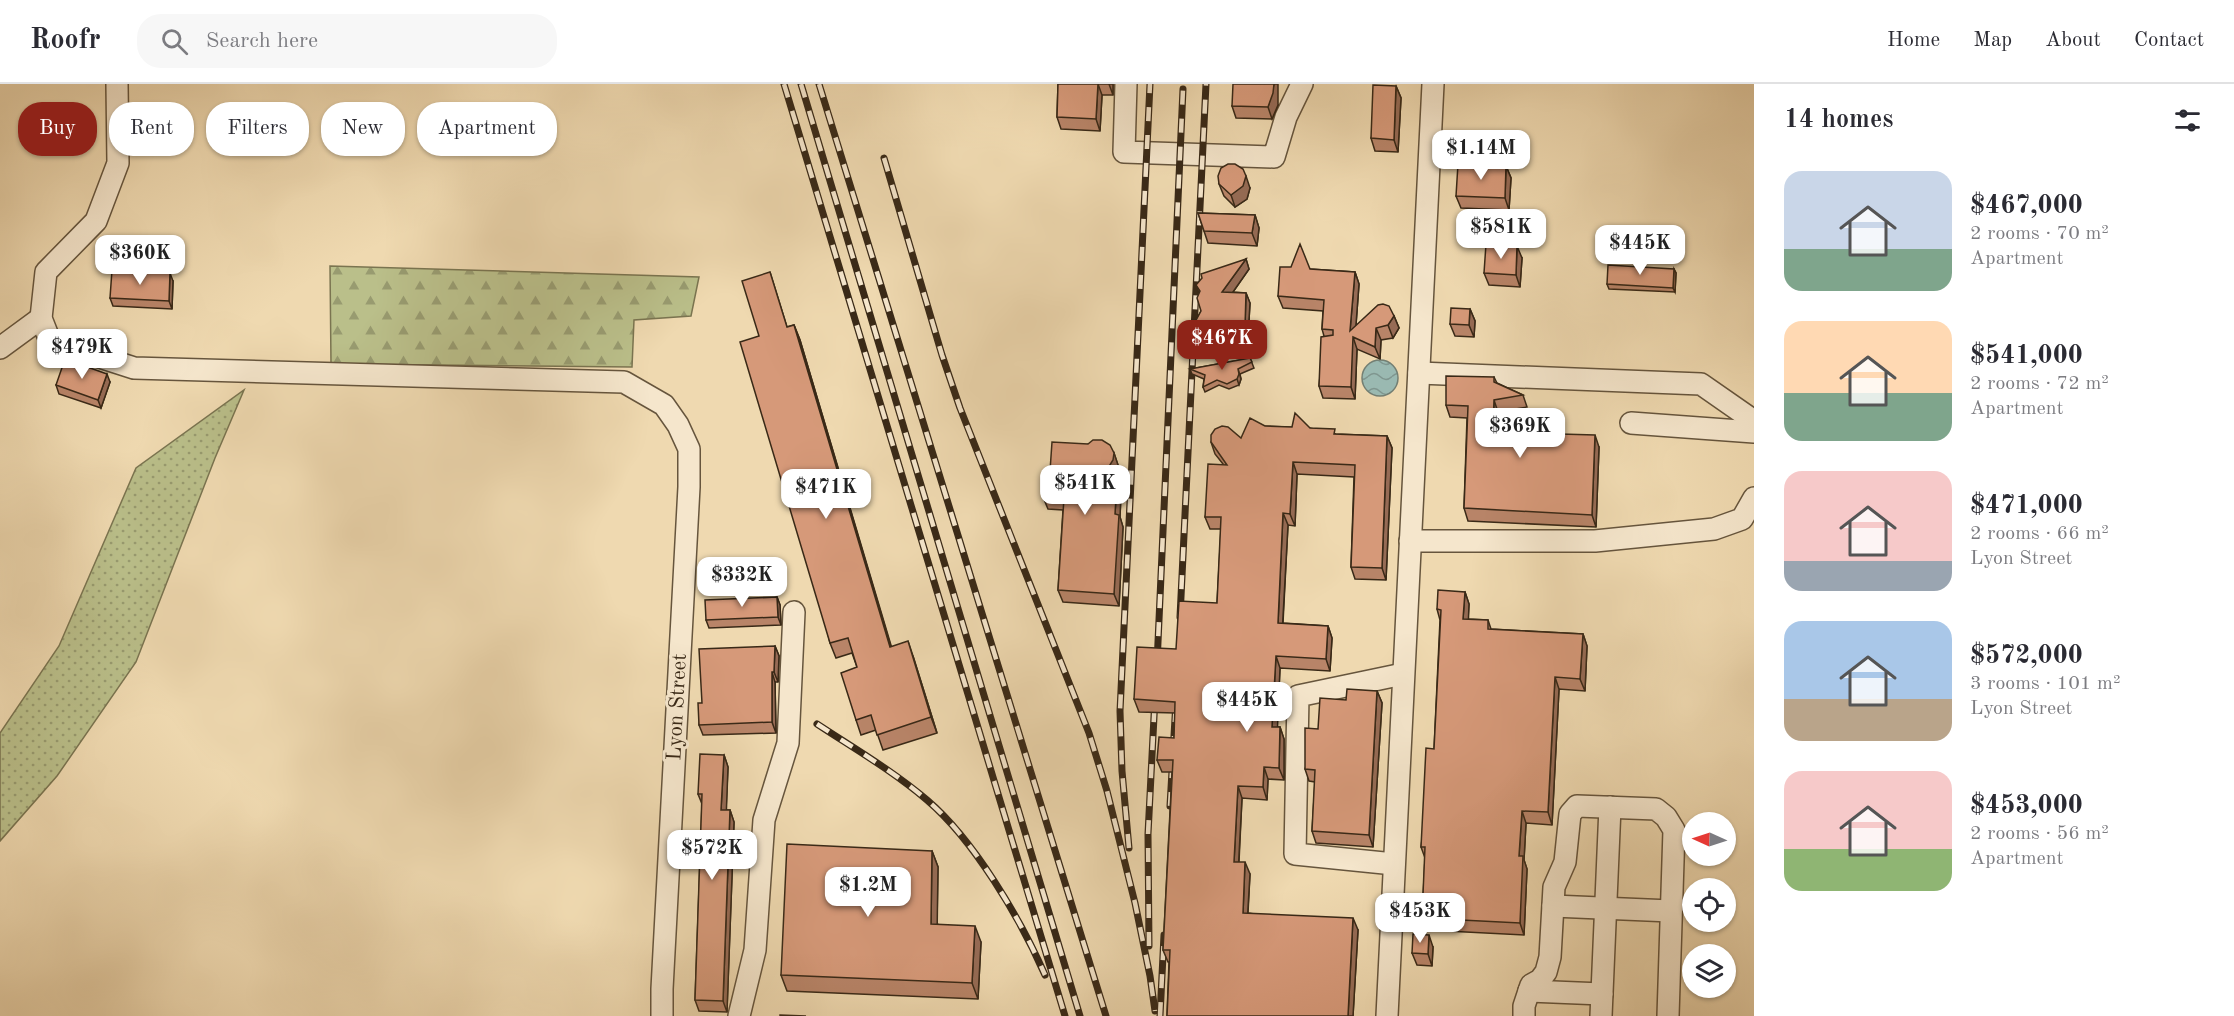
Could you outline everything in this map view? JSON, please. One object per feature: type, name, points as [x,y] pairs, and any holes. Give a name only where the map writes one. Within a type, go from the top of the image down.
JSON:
[{"type":"street","points":[[0,348],[41,318],[46,272],[96,221],[118,163],[117,84]]},
{"type":"street","points":[[1126,84],[1124,152],[1274,158],[1286,117],[1302,84]]},
{"type":"street","points":[[1387,1016],[1433,84]]},
{"type":"street","name":"Lyon Street","points":[[41,318],[50,341],[134,368],[624,382],[664,405],[678,425],[689,449],[689,459],[662,1016]]},
{"type":"street","points":[[1419,373],[1701,384],[1754,421]]},
{"type":"street","points":[[1631,423],[1754,432]]},
{"type":"street","points":[[1410,541],[1595,541],[1714,529],[1742,519],[1754,498]]},
{"type":"street","points":[[739,1016],[755,950],[764,820],[788,742],[794,612]]},
{"type":"street","points":[[1394,864],[1295,854],[1298,696],[1404,674]]},
{"type":"street","points":[[1524,1016],[1524,1006],[1531,985],[1540,980],[1546,972],[1550,957],[1554,886],[1565,862],[1570,814],[1577,806],[1656,809],[1666,817],[1674,830],[1668,1016]]},
{"type":"street","points":[[1602,1016],[1610,807]]},
{"type":"street","points":[[1553,906],[1671,911]]},
{"type":"street","points":[[1529,992],[1602,994]]},
{"type":"green space","points":[[330,266],[699,277],[691,316],[634,320],[632,367],[331,364]]},
{"type":"green space","points":[[244,390],[215,458],[136,662],[57,776],[0,841],[0,733],[59,646],[136,468]]},
{"type":"water","points":[[1380,360],[1393,365],[1398,378],[1393,391],[1380,396],[1367,391],[1362,378],[1367,365]]},
{"type":"building","points":[[1058,84],[1098,84],[1096,119],[1057,117]]},
{"type":"building","points":[[1233,84],[1274,84],[1268,107],[1232,106]]},
{"type":"building","points":[[1373,85],[1396,86],[1394,140],[1371,138]]},
{"type":"building","points":[[1228,164],[1235,164],[1243,169],[1246,176],[1243,186],[1231,195],[1219,184],[1218,176],[1221,168]]},
{"type":"building","points":[[1458,164],[1506,166],[1505,198],[1456,196]]},
{"type":"building","points":[[1198,213],[1255,215],[1252,233],[1204,231]]},
{"type":"building","points":[[1300,244],[1310,269],[1355,272],[1350,331],[1378,305],[1389,306],[1394,316],[1388,325],[1376,328],[1375,347],[1353,337],[1351,387],[1319,386],[1321,337],[1333,335],[1333,330],[1322,329],[1324,300],[1278,296],[1280,267],[1291,267]]},
{"type":"building","points":[[1486,244],[1517,246],[1516,275],[1484,273]]},
{"type":"building","points":[[1246,259],[1222,292],[1246,293],[1245,327],[1194,324],[1201,311],[1197,298],[1200,291],[1196,285],[1202,278],[1201,274]]},
{"type":"building","points":[[1608,265],[1674,269],[1673,288],[1607,284]]},
{"type":"building","points":[[112,270],[170,273],[169,301],[110,298]]},
{"type":"building","points":[[770,272],[787,327],[794,325],[890,647],[908,641],[931,717],[877,735],[871,715],[856,720],[841,673],[857,667],[848,638],[830,643],[740,342],[759,336],[742,281]]},
{"type":"building","points":[[1451,308],[1470,309],[1469,325],[1450,324]]},
{"type":"building","points":[[1250,358],[1252,362],[1238,369],[1237,379],[1227,384],[1217,380],[1203,387],[1205,375],[1190,369]]},
{"type":"building","points":[[65,359],[107,374],[98,400],[56,385]]},
{"type":"building","points":[[1446,376],[1494,377],[1494,382],[1523,395],[1494,400],[1493,432],[1595,435],[1592,515],[1464,508],[1468,406],[1446,405]]},
{"type":"building","points":[[1295,413],[1310,428],[1335,429],[1334,434],[1387,436],[1382,568],[1351,567],[1355,465],[1293,462],[1290,514],[1283,513],[1278,623],[1328,626],[1326,659],[1276,656],[1272,727],[1280,727],[1279,768],[1264,767],[1263,787],[1238,786],[1234,862],[1245,862],[1243,913],[1353,918],[1348,1016],[1167,1016],[1170,950],[1163,950],[1173,760],[1157,760],[1159,737],[1174,738],[1175,702],[1134,699],[1137,647],[1176,649],[1179,601],[1217,603],[1221,517],[1205,517],[1208,464],[1227,465],[1211,442],[1211,435],[1215,429],[1222,426],[1228,427],[1241,438],[1250,418],[1265,426],[1292,427]]},
{"type":"building","points":[[1093,440],[1102,440],[1110,445],[1114,453],[1113,460],[1100,481],[1117,482],[1115,514],[1119,515],[1114,594],[1058,590],[1064,498],[1043,497],[1045,471],[1050,471],[1052,442],[1088,444]]},
{"type":"building","points":[[1438,590],[1465,592],[1463,619],[1488,620],[1488,629],[1583,634],[1580,679],[1555,677],[1548,812],[1522,811],[1519,856],[1523,856],[1520,923],[1422,918],[1425,847],[1421,847],[1426,748],[1434,749],[1441,610],[1437,609]]},
{"type":"building","points":[[777,597],[778,617],[706,620],[705,600]]},
{"type":"building","points":[[775,646],[774,672],[772,672],[772,722],[699,725],[698,703],[702,703],[699,649]]},
{"type":"building","points":[[1347,689],[1377,691],[1369,835],[1312,831],[1315,770],[1305,769],[1305,728],[1318,729],[1320,698],[1346,700]]},
{"type":"building","points":[[700,754],[724,755],[721,810],[730,810],[723,1001],[695,1000],[702,794],[698,794]]},
{"type":"building","points":[[787,844],[932,851],[931,924],[975,926],[972,983],[781,975]]},
{"type":"building","points":[[1413,934],[1429,935],[1428,954],[1412,953]]},
{"type":"railway","points":[[784,84],[1065,1016]]},
{"type":"railway","points":[[801,84],[1080,1016]]},
{"type":"railway","points":[[819,84],[1106,1016]]},
{"type":"railway","points":[[1129,848],[1122,771],[1120,711],[1150,84]]},
{"type":"railway","points":[[1180,617],[1206,84]]},
{"type":"railway","points":[[1157,664],[1183,89]]},
{"type":"railway","points":[[884,158],[942,355],[960,408],[1089,733],[1107,791],[1135,903],[1155,1011]]},
{"type":"railway","points":[[1149,946],[1148,834],[1155,697]]},
{"type":"railway","points":[[1170,806],[1176,701]]},
{"type":"railway","points":[[817,724],[901,779],[945,817],[962,836],[994,881],[1023,929],[1045,975]]},
{"type":"railway","points":[[1160,1016],[1164,935]]}]
